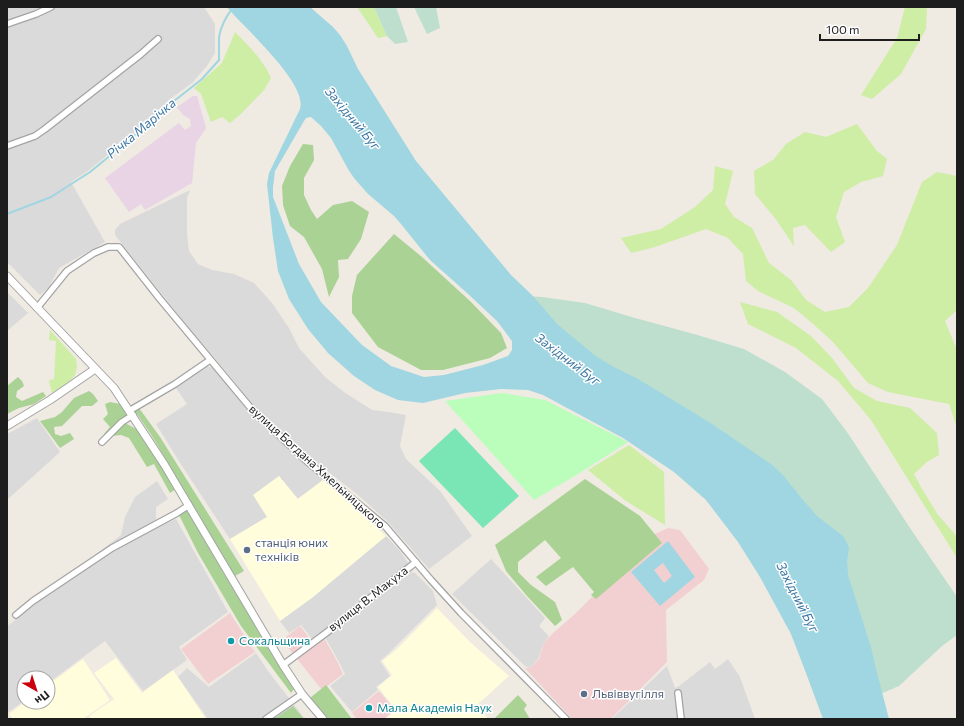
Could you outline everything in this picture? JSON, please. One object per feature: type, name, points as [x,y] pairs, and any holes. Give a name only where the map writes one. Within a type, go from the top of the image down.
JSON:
[{"type":"street","points":[[7,24],[52,7]]},
{"type":"street","points":[[7,146],[35,136],[45,129],[158,40]]},
{"type":"street","name":"вулиця Богдана Хмельницького","points":[[37,308],[67,270],[94,253],[108,247],[119,247],[254,412],[310,463],[385,526],[461,612],[566,719]]},
{"type":"street","points":[[7,276],[114,388],[164,464],[283,665],[302,694],[323,719]]},
{"type":"street","points":[[102,442],[131,413],[210,360]]},
{"type":"street","points":[[7,426],[50,400],[96,369]]},
{"type":"street","points":[[16,615],[33,601],[112,548],[189,506]]},
{"type":"street","name":"вулиця В. Макуха","points":[[283,665],[416,562]]},
{"type":"street","points":[[678,693],[681,719]]},
{"type":"street","points":[[266,719],[302,694]]},
{"type":"shaded area","points":[[7,7],[204,7],[215,24],[215,53],[207,66],[192,83],[170,99],[116,148],[89,170],[71,182],[105,242],[59,268],[49,287],[40,295],[7,262]]},
{"type":"shaded area","points":[[193,96],[197,96],[206,128],[196,143],[192,183],[145,210],[141,204],[129,212],[105,178],[179,123],[185,130],[191,126],[190,119],[183,115],[177,107]]},
{"type":"shaded area","points":[[190,190],[187,198],[187,234],[189,251],[198,264],[212,270],[234,274],[254,283],[272,303],[289,328],[299,348],[325,377],[344,392],[372,410],[406,415],[400,446],[406,459],[440,491],[472,536],[429,569],[387,521],[357,494],[299,449],[257,411],[115,235],[115,230],[120,224]]},
{"type":"shaded area","points":[[7,292],[28,313],[7,331]]},
{"type":"shaded area","points":[[207,366],[213,368],[258,422],[323,480],[297,499],[279,476],[267,517],[230,539],[156,424],[187,404],[176,388],[190,376]]},
{"type":"shaded area","points":[[37,418],[60,452],[7,500],[7,434]]},
{"type":"shaded area","points":[[279,476],[298,499],[323,480],[386,536],[313,597],[280,621],[230,539],[267,517],[253,495]]},
{"type":"shaded area","points":[[157,481],[168,499],[156,507],[158,527],[176,519],[228,612],[179,647],[187,660],[143,691],[105,641],[56,677],[56,670],[16,670],[16,707],[7,713],[7,624],[9,625],[121,535],[125,517],[135,497]]},
{"type":"shaded area","points":[[668,528],[680,530],[709,569],[704,580],[666,610],[667,662],[611,719],[572,719],[525,668],[530,668],[539,659],[544,643],[552,634],[575,614],[655,534]]},
{"type":"shaded area","points":[[386,536],[401,552],[408,563],[402,569],[313,640],[301,625],[289,633],[280,621],[313,597]]},
{"type":"shaded area","points":[[491,559],[545,618],[539,626],[549,636],[544,643],[538,659],[530,668],[525,666],[452,594]]},
{"type":"shaded area","points":[[411,572],[415,573],[433,591],[437,605],[380,661],[390,676],[376,687],[378,690],[352,712],[330,686],[345,674],[325,637],[405,574]]},
{"type":"shaded area","points":[[437,608],[470,642],[509,676],[478,704],[488,719],[385,719],[396,710],[378,687],[392,675],[382,661],[397,649]]},
{"type":"shaded area","points":[[230,613],[255,652],[208,684],[181,649]]},
{"type":"shaded area","points":[[300,626],[315,645],[324,638],[343,674],[322,690],[282,640]]},
{"type":"shaded area","points":[[256,653],[305,719],[208,719],[178,677],[187,668],[209,687]]},
{"type":"shaded area","points":[[116,658],[142,693],[173,670],[206,719],[92,719],[89,716],[114,699],[94,673]]},
{"type":"shaded area","points":[[83,659],[110,700],[83,719],[13,719],[9,714],[16,709],[16,710],[56,710],[56,679]]},
{"type":"shaded area","points":[[728,659],[740,677],[755,719],[612,719],[667,666],[675,688],[710,662],[715,669]]},
{"type":"shaded area","points":[[379,691],[395,710],[384,719],[357,719],[352,713]]},
{"type":"green space","points":[[357,7],[374,7],[387,36],[378,38]]},
{"type":"green space","points":[[374,7],[396,7],[408,42],[395,44],[387,36]]},
{"type":"green space","points":[[414,7],[436,7],[440,28],[427,34]]},
{"type":"green space","points":[[905,7],[927,7],[926,29],[901,74],[872,99],[861,95],[897,38]]},
{"type":"green space","points":[[235,32],[260,59],[271,78],[264,90],[230,123],[222,117],[211,122],[201,94],[194,88],[222,63]]},
{"type":"green space","points":[[857,124],[877,151],[887,159],[883,176],[861,182],[844,192],[836,217],[845,242],[831,252],[805,225],[793,228],[794,246],[775,218],[755,194],[754,171],[773,160],[786,144],[805,132],[826,137]]},
{"type":"green space","points":[[303,144],[313,145],[314,160],[304,178],[304,195],[317,219],[333,205],[352,201],[369,212],[361,239],[348,259],[338,260],[339,277],[329,297],[322,269],[304,237],[290,226],[283,205],[282,186],[290,166]]},
{"type":"green space","points":[[715,166],[733,171],[725,204],[734,217],[752,228],[769,263],[791,280],[806,300],[825,312],[849,307],[868,288],[897,245],[922,182],[937,172],[957,176],[957,310],[945,321],[957,350],[957,428],[949,404],[888,392],[868,383],[833,342],[812,323],[794,308],[758,291],[746,281],[743,254],[728,238],[706,229],[655,247],[631,253],[621,238],[661,229],[695,207],[713,190]]},
{"type":"green space","points":[[394,234],[422,257],[470,301],[501,333],[507,348],[490,358],[443,370],[421,370],[378,347],[352,313],[352,296],[357,275]]},
{"type":"green space","points":[[522,296],[542,297],[585,303],[744,349],[785,372],[822,399],[847,432],[957,597],[957,635],[942,646],[899,686],[878,694],[586,358]]},
{"type":"green space","points":[[740,302],[777,312],[811,336],[832,358],[854,388],[877,401],[910,408],[937,433],[939,455],[927,462],[914,474],[938,515],[957,538],[957,558],[871,420],[838,381],[796,348],[748,324]]},
{"type":"green space","points":[[50,330],[76,359],[77,367],[75,375],[70,381],[52,393],[49,381],[54,379],[56,341],[49,340]]},
{"type":"green space","points":[[18,377],[24,386],[17,391],[16,397],[22,401],[43,392],[46,396],[34,404],[19,408],[7,414],[7,386]]},
{"type":"green space","points":[[89,391],[98,401],[92,406],[82,406],[62,426],[54,427],[55,434],[61,436],[70,433],[74,439],[60,448],[40,421],[55,417],[62,412],[74,398]]},
{"type":"green space","points":[[502,393],[545,400],[628,442],[534,500],[445,401]]},
{"type":"green space","points":[[110,402],[120,404],[128,414],[124,419],[127,424],[138,430],[176,489],[170,493],[154,464],[147,467],[129,438],[121,435],[111,436],[104,434],[110,427],[103,419],[108,414],[105,404]]},
{"type":"green space","points":[[139,408],[160,437],[244,571],[235,576],[164,456],[135,411]]},
{"type":"green space","points":[[455,428],[519,496],[483,528],[419,461]]},
{"type":"green space","points":[[629,445],[664,472],[665,525],[626,501],[588,470]]},
{"type":"green space","points":[[585,479],[640,516],[662,543],[596,599],[591,595],[594,592],[573,567],[546,586],[536,577],[561,558],[545,540],[518,562],[518,572],[531,585],[555,602],[562,620],[555,626],[506,571],[495,545]]},
{"type":"green space","points":[[187,510],[227,579],[295,688],[291,693],[241,626],[198,553],[179,515]]},
{"type":"green space","points":[[326,685],[352,719],[328,719],[310,698]]},
{"type":"green space","points":[[518,695],[527,705],[524,709],[530,719],[494,719]]},
{"type":"green space","points":[[293,706],[304,719],[274,719]]},
{"type":"water","name":"Західний Буг","points":[[227,7],[310,7],[340,35],[358,69],[416,161],[511,275],[533,296],[557,324],[597,357],[638,379],[709,422],[771,464],[783,475],[817,516],[843,536],[849,548],[847,561],[848,575],[871,647],[889,719],[823,719],[791,634],[760,577],[738,542],[706,500],[674,472],[623,438],[543,395],[528,390],[501,389],[465,393],[423,403],[398,400],[375,390],[354,376],[328,353],[308,329],[289,299],[278,271],[267,184],[269,173],[300,109],[300,98],[285,71]],"holes":[[[311,117],[331,138],[354,178],[368,194],[394,216],[430,260],[497,321],[512,341],[512,350],[508,356],[483,365],[444,375],[424,377],[391,366],[362,345],[321,302],[299,264],[273,197],[275,171],[306,118]]]},
{"type":"water","points":[[668,541],[695,577],[660,606],[631,572]],"holes":[[[663,563],[672,576],[664,583],[654,570]]]},
{"type":"waterway","name":"Річка Марічка","points":[[7,214],[51,197],[90,172],[160,113],[166,106],[202,79],[219,60],[219,38],[222,26],[226,17],[234,7]]},
{"type":"place","name":"станція юних техніків","points":[[247,550]]},
{"type":"place","name":"Сокальщина","points":[[231,641]]},
{"type":"place","name":"Львіввугілля","points":[[584,694]]},
{"type":"place","name":"Мала Академія Наук","points":[[369,708]]}]
